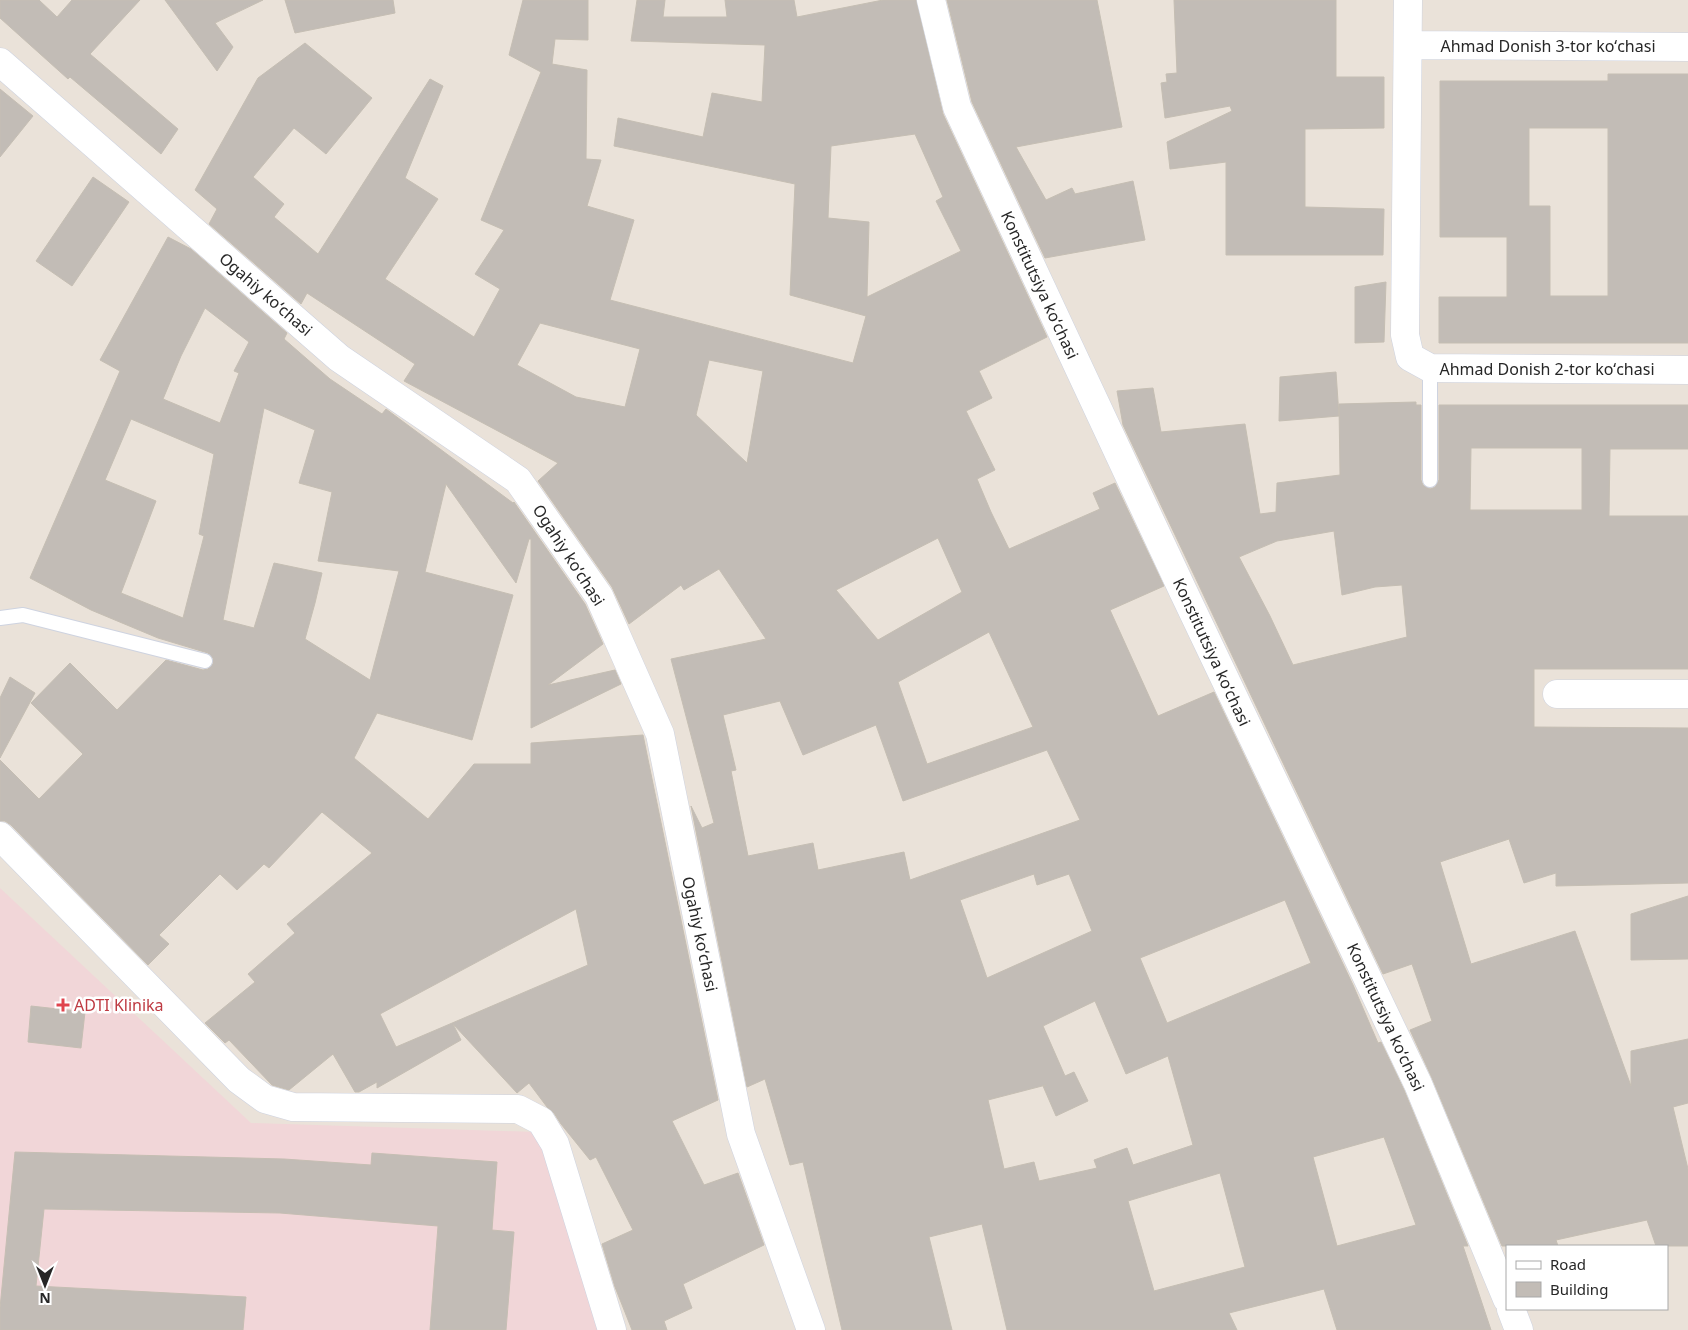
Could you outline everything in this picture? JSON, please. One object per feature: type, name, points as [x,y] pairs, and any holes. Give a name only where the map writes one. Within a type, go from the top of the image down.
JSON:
[{"type":"street","name":"Konstitutsiya koʻchasi","points":[[931,0],[957,107],[1183,591],[1418,1084],[1506,1297]]},
{"type":"street","points":[[1408,0],[1405,334],[1420,362]]},
{"type":"street","name":"Ahmad Donish 3-tor koʻchasi","points":[[1408,45],[1688,47]]},
{"type":"street","name":"Ogahiy koʻchasi","points":[[0,62],[339,358],[518,480],[599,596],[660,734],[741,1134],[811,1330]]},
{"type":"street","name":"Ahmad Donish 2-tor koʻchasi","points":[[1420,362],[1688,370]]},
{"type":"street","points":[[1557,694],[1688,694]]},
{"type":"street","points":[[0,836],[238,1080],[265,1099],[293,1106],[518,1110],[541,1121],[555,1144],[612,1330]]},
{"type":"street","points":[[1511,1310],[1519,1330]]},
{"type":"lane","points":[[1420,362],[1430,480]]},
{"type":"lane","points":[[0,618],[23,614],[204,661]]},
{"type":"shaded area","name":"ADTI Klinika","points":[[0,888],[251,1123],[536,1132],[604,1330],[0,1330]]},
{"type":"building","points":[[0,0],[39,0],[57,17],[72,0],[140,0],[90,54],[178,129],[161,154],[70,77],[68,79],[0,18]]},
{"type":"building","points":[[165,0],[263,0],[215,23],[233,47],[217,71]]},
{"type":"building","points":[[285,0],[393,0],[395,13],[295,33]]},
{"type":"building","points":[[523,0],[588,0],[588,40],[555,39],[552,64],[587,70],[586,159],[601,160],[587,206],[634,220],[610,300],[853,363],[866,316],[790,295],[795,184],[614,146],[618,118],[703,137],[712,93],[762,102],[765,45],[631,41],[637,0],[665,0],[663,17],[727,17],[725,0],[794,0],[797,17],[883,0],[916,0],[943,114],[1047,337],[979,371],[992,398],[966,411],[995,470],[977,479],[991,512],[1009,549],[1100,509],[1093,493],[1115,483],[1164,586],[1110,610],[1158,716],[1214,692],[1353,985],[1378,1043],[1381,1042],[1404,1090],[1468,1246],[1463,1246],[1491,1330],[1337,1330],[1324,1289],[1229,1313],[1237,1330],[1007,1330],[982,1224],[929,1237],[952,1330],[842,1330],[803,1162],[790,1165],[765,1079],[747,1087],[691,806],[702,828],[714,823],[671,659],[766,639],[719,569],[684,590],[681,585],[629,624],[612,587],[538,481],[558,463],[404,381],[415,364],[307,293],[301,304],[209,224],[217,209],[195,190],[258,78],[305,43],[372,98],[326,154],[294,128],[253,177],[284,204],[274,217],[318,254],[430,79],[443,86],[405,178],[438,199],[385,279],[474,337],[500,289],[475,274],[504,230],[481,220],[541,72],[509,55]],"holes":[[[915,134],[943,197],[936,201],[961,251],[867,297],[869,222],[828,218],[831,146]],[[540,323],[640,349],[625,407],[576,397],[517,365]],[[709,360],[763,371],[747,463],[696,415]],[[938,538],[962,592],[878,640],[836,590]],[[989,632],[1033,727],[927,764],[898,682]],[[780,701],[803,755],[876,725],[903,801],[1047,750],[1080,820],[910,880],[904,852],[818,870],[813,843],[748,856],[731,771],[736,770],[723,715]],[[1034,874],[1037,885],[1069,874],[1092,931],[987,978],[960,900]],[[1285,900],[1311,963],[1167,1023],[1140,958]],[[1095,1001],[1126,1074],[1168,1056],[1193,1145],[1133,1165],[1127,1148],[1094,1160],[1097,1168],[1039,1181],[1034,1162],[1004,1169],[988,1100],[1046,1085],[1043,1086],[1056,1116],[1088,1101],[1074,1072],[1065,1076],[1043,1026]],[[1384,1137],[1416,1225],[1337,1246],[1313,1157]],[[1220,1173],[1245,1267],[1154,1291],[1128,1201]]]},
{"type":"building","points":[[947,0],[1097,0],[1122,127],[1016,147],[1046,200],[1072,188],[1075,194],[1133,181],[1145,240],[1045,258],[972,102]]},
{"type":"building","points":[[1174,0],[1336,0],[1336,77],[1384,77],[1384,128],[1305,129],[1305,207],[1384,209],[1383,255],[1226,255],[1226,162],[1170,169],[1167,142],[1232,111],[1230,106],[1165,118],[1161,83],[1167,82],[1166,74],[1177,73]]},
{"type":"building","points":[[1608,74],[1688,74],[1688,343],[1439,343],[1439,297],[1507,297],[1507,237],[1440,237],[1440,81],[1608,81]],"holes":[[[1529,128],[1608,128],[1608,296],[1550,296],[1550,206],[1529,206]]]},
{"type":"building","points":[[0,89],[33,116],[0,157]]},
{"type":"building","points":[[93,177],[129,202],[72,286],[36,261]]},
{"type":"building","points":[[168,237],[191,249],[287,333],[284,339],[330,379],[382,414],[386,409],[514,502],[585,604],[603,644],[548,685],[615,670],[621,684],[531,728],[531,539],[529,539],[516,583],[446,484],[425,572],[513,595],[472,740],[377,713],[354,758],[428,819],[474,764],[531,764],[531,743],[643,735],[718,1100],[672,1121],[704,1185],[738,1173],[764,1245],[683,1284],[692,1308],[664,1321],[667,1330],[632,1330],[615,1287],[602,1244],[633,1230],[596,1157],[590,1160],[529,1083],[517,1093],[453,1024],[461,1040],[377,1088],[377,1082],[359,1092],[355,1092],[333,1054],[289,1090],[272,1085],[229,1040],[225,1043],[205,1023],[255,982],[248,974],[295,933],[287,924],[372,853],[322,812],[269,868],[264,864],[237,890],[220,874],[159,935],[169,944],[148,965],[11,825],[5,821],[0,821],[0,760],[39,799],[83,754],[31,703],[70,663],[117,710],[166,660],[203,670],[208,669],[213,664],[213,658],[208,653],[158,638],[91,610],[30,578],[120,371],[100,360]],"holes":[[[205,308],[249,342],[234,371],[239,373],[220,423],[163,399],[181,356]],[[264,408],[315,430],[299,483],[332,492],[318,561],[399,571],[370,680],[305,639],[322,573],[274,563],[254,628],[223,620]],[[131,419],[214,454],[199,534],[204,536],[183,618],[121,593],[156,501],[105,480]],[[576,909],[588,965],[396,1047],[380,1014]]]},
{"type":"building","points":[[1386,282],[1384,342],[1355,343],[1355,287]]},
{"type":"building","points":[[1336,372],[1339,416],[1279,421],[1280,377]]},
{"type":"building","points":[[1153,388],[1161,432],[1245,424],[1260,514],[1276,512],[1277,483],[1340,475],[1339,404],[1416,402],[1416,405],[1421,405],[1421,480],[1423,485],[1430,489],[1435,487],[1439,480],[1439,405],[1688,405],[1688,449],[1610,449],[1609,516],[1688,516],[1688,669],[1534,669],[1534,727],[1688,728],[1688,883],[1556,886],[1556,873],[1524,883],[1509,839],[1440,862],[1471,964],[1575,931],[1631,1086],[1631,1051],[1688,1039],[1688,1103],[1673,1107],[1688,1169],[1688,1246],[1656,1245],[1647,1220],[1556,1240],[1558,1245],[1502,1246],[1410,1030],[1432,1021],[1412,964],[1383,974],[1123,425],[1117,391]],"holes":[[[1471,448],[1582,448],[1582,510],[1470,510]],[[1334,531],[1342,595],[1375,587],[1402,585],[1407,637],[1293,665],[1239,557],[1277,541]]]},
{"type":"building","points":[[10,677],[35,693],[0,758],[0,698]]},
{"type":"building","points":[[1688,896],[1688,959],[1631,960],[1631,914]]},
{"type":"building","points":[[31,1006],[85,1012],[81,1048],[28,1042]]},
{"type":"building","points":[[15,1152],[284,1159],[371,1165],[372,1153],[497,1162],[492,1230],[514,1232],[506,1330],[430,1330],[438,1226],[280,1213],[44,1209],[36,1286],[246,1297],[243,1330],[0,1330],[0,1308]]},
{"type":"place","name":"ADTI Klinika","points":[[63,1005]]}]
